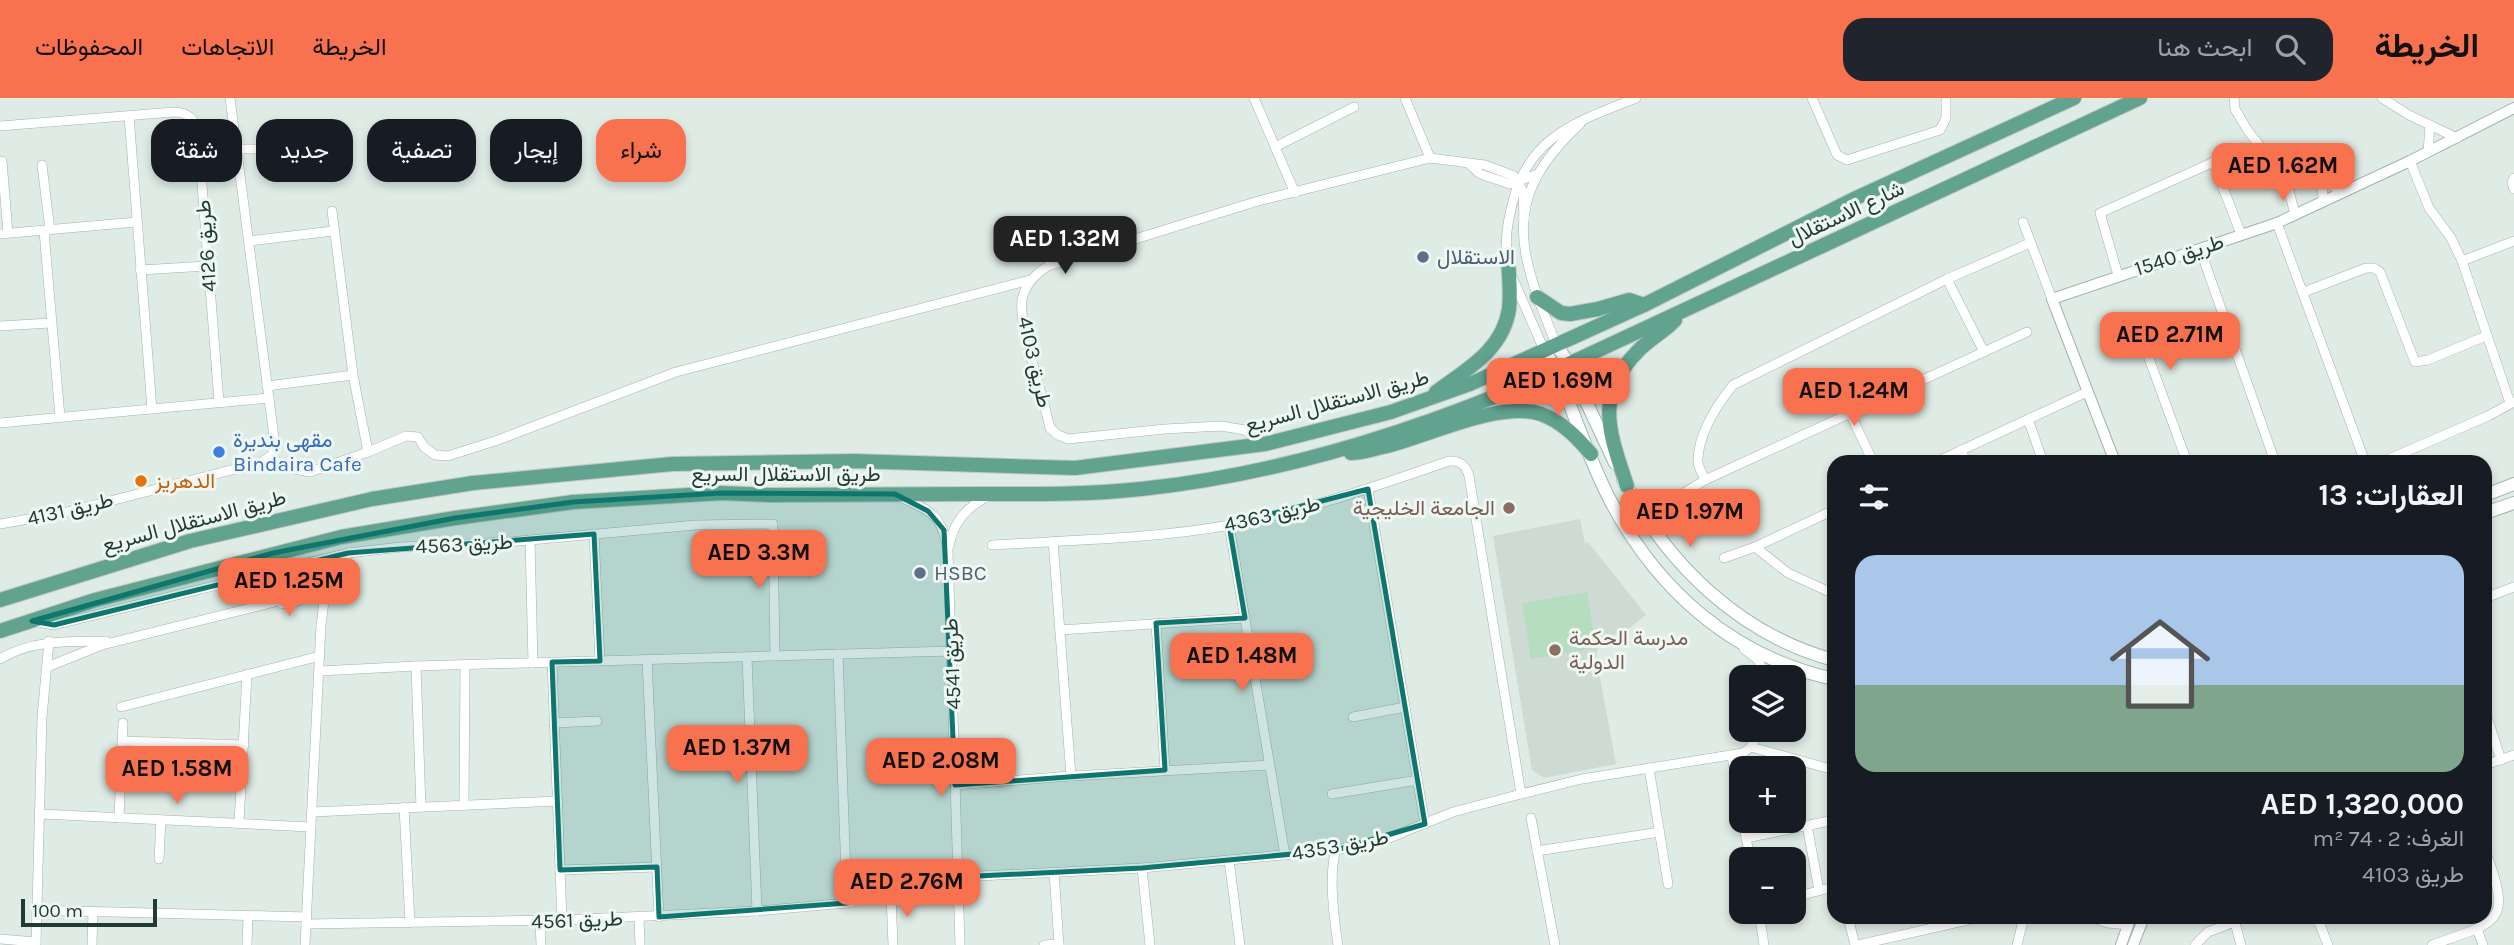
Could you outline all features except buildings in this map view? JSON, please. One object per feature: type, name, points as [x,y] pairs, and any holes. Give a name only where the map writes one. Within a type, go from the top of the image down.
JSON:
[{"type":"main road","name":"شارع الاستقلال","points":[[1550,347],[1644,305],[1856,198],[2074,98]]},
{"type":"main road","name":"شارع الاستقلال","points":[[1562,366],[2140,98]]},
{"type":"main road","points":[[1422,403],[1477,362],[1501,332],[1509,307],[1508,260]]},
{"type":"main road","points":[[1537,297],[1561,313],[1570,314],[1629,300],[1644,305]]},
{"type":"main road","points":[[1627,486],[1609,427],[1610,396],[1621,372],[1635,354],[1669,326],[1683,310]]},
{"type":"main road","points":[[1550,347],[1627,486],[1664,545],[1707,592],[1761,629],[1809,653],[1827,658]]},
{"type":"main road","name":"طريق الاستقلال السريع","points":[[0,600],[190,541],[372,499],[473,483],[673,464],[853,461],[1075,468],[1265,444],[1422,403],[1550,347]]},
{"type":"main road","points":[[1562,366],[1608,497],[1646,558],[1692,608],[1729,637],[1809,674],[1827,678]]},
{"type":"main road","name":"طريق الاستقلال السريع","points":[[0,631],[95,600],[341,537],[573,502],[720,493],[1081,494],[1142,489],[1269,468],[1333,453],[1478,403],[1562,366]]},
{"type":"main road","points":[[1333,453],[1356,454],[1481,417],[1514,411],[1538,413],[1548,417],[1567,429],[1591,454]]},
{"type":"main road","points":[[2492,492],[2514,484]]},
{"type":"main road","points":[[2492,511],[2514,503]]},
{"type":"street","points":[[230,98],[232,119]]},
{"type":"street","points":[[1255,98],[1295,193]]},
{"type":"street","points":[[1405,98],[1430,158]]},
{"type":"street","points":[[1550,347],[1517,291],[1508,260],[1508,219],[1518,183],[1528,162],[1546,141],[1572,124],[1636,98]]},
{"type":"street","points":[[1812,98],[1837,155],[1847,160],[1935,133],[1944,124],[1946,98]]},
{"type":"street","points":[[2234,98],[2235,109],[2264,151],[2317,172],[2341,193]]},
{"type":"street","points":[[2382,98],[2457,138]]},
{"type":"street","points":[[1275,147],[1354,107]]},
{"type":"street","name":"طريق 1540","points":[[2052,299],[2277,223],[2410,161],[2514,108]]},
{"type":"street","name":"طريق 4126","points":[[0,126],[180,112],[195,122],[219,402]]},
{"type":"street","points":[[129,116],[152,408]]},
{"type":"street","points":[[1524,220],[1529,194],[1538,174],[1560,143],[1588,117]]},
{"type":"street","points":[[2428,152],[2430,125]]},
{"type":"street","points":[[2264,151],[2260,157],[2261,165],[2288,186],[2295,215]]},
{"type":"street","name":"طريق 1540","points":[[2118,275],[2100,213],[2227,156]]},
{"type":"street","points":[[240,182],[275,445],[270,458],[289,468],[310,472],[406,436],[418,437],[424,447],[435,455],[448,456],[498,440],[676,372],[1030,280],[1038,272],[1054,264],[1258,201],[1430,158],[1469,164],[1480,174],[1510,184],[1538,174]]},
{"type":"street","points":[[2,161],[4,233],[136,222]]},
{"type":"street","points":[[2398,455],[2488,416],[2512,402],[2486,336],[2462,261],[2451,237],[2426,202],[2410,161]]},
{"type":"street","name":"طريق 1540","points":[[2213,162],[2241,234]]},
{"type":"street","points":[[42,165],[50,323],[60,417]]},
{"type":"street","points":[[2322,178],[2323,201]]},
{"type":"street","points":[[2514,178],[2514,189]]},
{"type":"street","points":[[1518,183],[1523,191],[1525,259],[1550,347]]},
{"type":"street","points":[[332,211],[353,375],[368,452]]},
{"type":"street","points":[[2023,222],[2112,455]]},
{"type":"street","points":[[2277,223],[2362,455]]},
{"type":"street","points":[[249,241],[333,232]]},
{"type":"street","points":[[2462,261],[2514,242]]},
{"type":"street","points":[[1705,480],[1697,461],[1705,431],[1719,402],[1733,385],[1947,279],[2030,243]]},
{"type":"street","points":[[2200,249],[2272,455]]},
{"type":"street","points":[[140,270],[207,266]]},
{"type":"street","points":[[2304,292],[2366,268],[2374,268],[2380,272],[2415,362],[2428,360],[2486,336]]},
{"type":"street","points":[[1947,279],[1984,352]]},
{"type":"street","name":"طريق 4103","points":[[1030,280],[1025,290],[1021,313],[1050,428],[1058,435],[1068,439],[1188,427],[1229,426],[1245,430],[1265,444]]},
{"type":"street","points":[[2184,455],[2147,353],[2147,346],[2152,339],[2222,315]]},
{"type":"street","points":[[0,326],[50,323]]},
{"type":"street","points":[[1669,502],[1705,480],[2027,332]]},
{"type":"street","points":[[267,386],[353,375]]},
{"type":"street","points":[[1951,455],[2087,392]]},
{"type":"street","points":[[0,423],[269,398]]},
{"type":"street","points":[[1850,413],[1870,455]]},
{"type":"street","points":[[2028,419],[2041,455]]},
{"type":"street","points":[[1961,450],[1963,455]]},
{"type":"street","name":"طريق 4131","points":[[0,524],[80,508],[270,458]]},
{"type":"street","name":"طريق 4363","points":[[992,545],[1117,538],[1229,525],[1315,505],[1450,461],[1462,463],[1467,470],[1521,794]]},
{"type":"street","points":[[1368,489],[1425,824]]},
{"type":"street","points":[[895,494],[928,511],[941,522],[948,551]]},
{"type":"street","points":[[948,551],[959,519],[973,505],[992,494]]},
{"type":"street","points":[[1724,558],[1827,514]]},
{"type":"street","name":"طريق 4563","points":[[33,621],[54,625],[348,553],[703,524],[773,524],[775,656]]},
{"type":"street","points":[[1229,525],[1285,855]]},
{"type":"street","points":[[594,534],[600,661]]},
{"type":"street","points":[[530,540],[533,663]]},
{"type":"street","points":[[1054,541],[1071,776]]},
{"type":"street","points":[[1755,547],[1788,573],[1827,591]]},
{"type":"street","name":"طريق 4541","points":[[948,551],[960,945]]},
{"type":"street","points":[[260,606],[320,597],[348,553]]},
{"type":"street","points":[[273,570],[292,574],[301,584],[319,611],[321,625]]},
{"type":"street","points":[[47,667],[87,650],[118,641],[289,598],[308,573],[315,571],[326,576],[327,588],[321,625],[305,945]]},
{"type":"street","points":[[2492,595],[2514,587]]},
{"type":"street","points":[[1060,630],[1245,618]]},
{"type":"street","points":[[1156,623],[1165,770]]},
{"type":"street","points":[[1729,637],[1758,660],[1760,665]]},
{"type":"street","points":[[0,659],[29,646],[49,641],[118,641]]},
{"type":"street","points":[[0,939],[36,944],[42,717],[49,641]]},
{"type":"street","points":[[320,671],[951,651]]},
{"type":"street","points":[[838,654],[847,903]]},
{"type":"street","points":[[121,707],[320,656]]},
{"type":"street","points":[[747,657],[757,911]]},
{"type":"street","points":[[647,660],[659,917]]},
{"type":"street","points":[[552,662],[562,920]]},
{"type":"street","points":[[464,806],[466,665]]},
{"type":"street","points":[[416,666],[421,807]]},
{"type":"street","points":[[239,824],[247,674]]},
{"type":"street","points":[[1353,717],[1405,707]]},
{"type":"street","points":[[554,723],[597,721]]},
{"type":"street","points":[[119,818],[123,723]]},
{"type":"street","points":[[2492,732],[2501,760]]},
{"type":"street","points":[[122,741],[244,745]]},
{"type":"street","points":[[1754,742],[1751,747],[1827,768]]},
{"type":"street","name":"طريق 4353","points":[[1732,756],[1751,747]]},
{"type":"street","points":[[2492,763],[2514,755]]},
{"type":"street","name":"طريق 4353","points":[[958,877],[1142,869],[1336,850],[1384,839],[1453,812],[1582,779],[1729,756]]},
{"type":"street","points":[[955,785],[1270,765]]},
{"type":"street","points":[[1649,768],[1668,884]]},
{"type":"street","points":[[1332,794],[1418,780]]},
{"type":"street","points":[[312,812],[558,802]]},
{"type":"street","points":[[404,807],[410,923]]},
{"type":"street","points":[[41,814],[311,827]]},
{"type":"street","points":[[1531,818],[1555,945]]},
{"type":"street","points":[[159,859],[160,820]]},
{"type":"street","points":[[1746,838],[1827,821]]},
{"type":"street","points":[[1807,825],[1819,890]]},
{"type":"street","points":[[1537,851],[1660,832]]},
{"type":"street","points":[[1745,833],[1748,847]]},
{"type":"street","points":[[1336,850],[1333,862],[1332,905],[1338,945]]},
{"type":"street","points":[[1228,860],[1240,945]]},
{"type":"street","points":[[560,870],[657,867]]},
{"type":"street","points":[[2492,868],[2498,884],[2500,903],[2496,916],[2492,919]]},
{"type":"street","points":[[1142,869],[1150,945]]},
{"type":"street","points":[[1044,945],[1059,944],[1054,872]]},
{"type":"street","name":"طريق 4561","points":[[37,910],[410,923],[639,918],[847,903],[958,877]]},
{"type":"street","points":[[1806,894],[1827,888]]},
{"type":"street","points":[[891,894],[893,945]]},
{"type":"street","points":[[92,945],[93,912]]},
{"type":"street","points":[[247,945],[248,916]]},
{"type":"street","points":[[639,918],[640,945]]},
{"type":"street","points":[[540,921],[541,945]]},
{"type":"street","points":[[1761,924],[1764,945]]},
{"type":"street","points":[[1850,924],[1856,945],[1949,924]]},
{"type":"street","points":[[2017,945],[2022,924]]},
{"type":"street","points":[[2120,945],[2129,924]]},
{"type":"street","points":[[2133,945],[2141,924]]},
{"type":"street","points":[[2194,945],[2208,932],[2224,924]]},
{"type":"street","points":[[2235,924],[2241,945]]},
{"type":"street","points":[[2320,924],[2328,945]]},
{"type":"street","points":[[2433,945],[2484,924]]},
{"type":"street","points":[[2477,929],[2483,945]]},
{"type":"highlighted area","points":[[1368,489],[1425,824],[1336,850],[1142,868],[958,877],[847,903],[659,917],[657,867],[560,870],[552,662],[600,661],[594,534],[348,553],[54,625],[32,621],[273,553],[455,518],[573,502],[721,493],[895,494],[928,511],[944,530],[955,785],[1165,770],[1156,623],[1245,618],[1229,525]]},
{"type":"shaded area","name":"مدرسة الحكمة الدولية","points":[[1580,519],[1585,544],[1588,542],[1646,615],[1628,629],[1630,632],[1607,636],[1599,644],[1596,656],[1616,764],[1544,778],[1532,770],[1493,536]]},
{"type":"green space","points":[[1587,592],[1596,648],[1531,659],[1522,603]]},
{"type":"place","name":"الاستقلال","points":[[1423,257]]},
{"type":"place","name":"مقهى بنديرة Bindaira Cafe","points":[[219,452]]},
{"type":"place","name":"الدهريز","points":[[141,481]]},
{"type":"place","name":"الجامعة الخليجية","points":[[1509,508]]},
{"type":"place","name":"HSBC","points":[[920,573]]},
{"type":"place","name":"مدرسة الحكمة الدولية","points":[[1555,650]]}]
